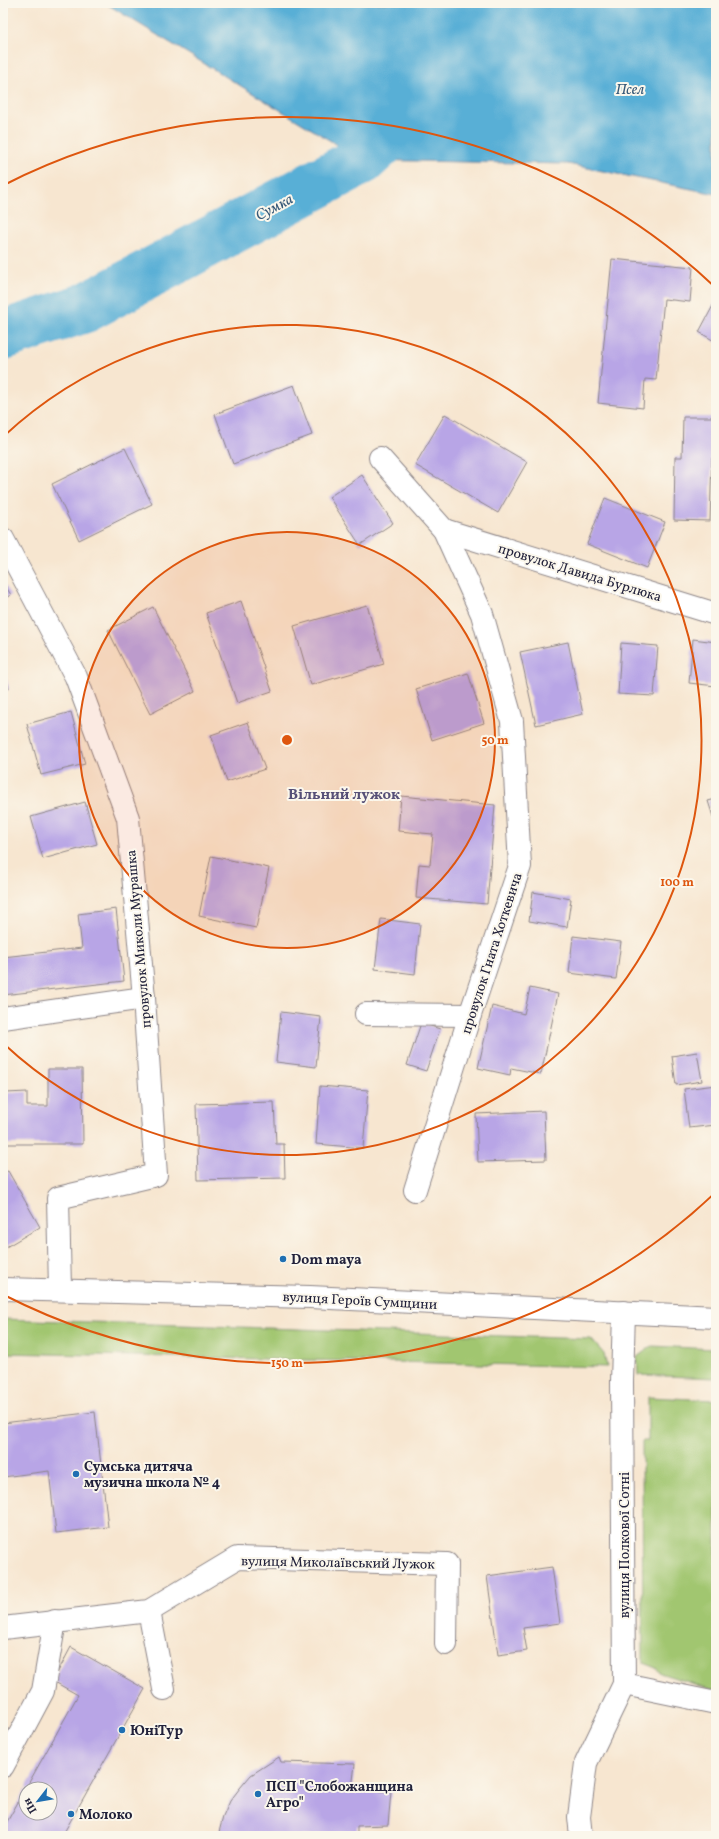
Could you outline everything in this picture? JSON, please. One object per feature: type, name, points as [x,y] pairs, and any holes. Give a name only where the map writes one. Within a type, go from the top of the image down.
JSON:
[{"type":"street","name":"провулок Гната Хоткевича","points":[[380,458],[444,530],[482,614],[512,721],[520,866],[470,1014],[415,1190]]},
{"type":"street","name":"провулок Давида Бурлюка","points":[[444,530],[716,614]]},
{"type":"street","name":"провулок Миколи Мурашка","points":[[3,539],[76,677],[128,818],[144,998],[156,1175],[58,1198],[60,1290]]},
{"type":"street","points":[[3,1018],[144,998]]},
{"type":"street","points":[[366,1014],[470,1014]]},
{"type":"street","name":"вулиця Героїв Сумщини","points":[[3,1289],[310,1297],[716,1317]]},
{"type":"street","name":"вулиця Полкової Сотні","points":[[624,1312],[622,1382],[624,1684]]},
{"type":"street","name":"вулиця Миколаївський Лужок","points":[[3,1628],[149,1611],[237,1558],[448,1564],[446,1644]]},
{"type":"street","points":[[149,1611],[164,1689]]},
{"type":"street","points":[[3,1766],[43,1691],[55,1621]]},
{"type":"street","points":[[581,1836],[579,1817],[586,1763],[624,1684],[716,1703]]},
{"type":"green space","points":[[3,1319],[591,1339],[604,1354],[607,1367],[3,1353]]},
{"type":"green space","points":[[652,1346],[716,1349],[716,1378],[638,1375],[637,1357]]},
{"type":"green space","points":[[648,1397],[716,1400],[716,1691],[660,1673],[656,1668],[643,1663],[642,1441],[648,1441]]},
{"type":"water","name":"Псел","points":[[105,3],[716,3],[716,194],[568,164],[362,160]]},
{"type":"building","points":[[612,259],[693,267],[690,302],[664,299],[656,380],[645,379],[643,408],[598,403]]},
{"type":"building","points":[[716,300],[716,342],[699,332]]},
{"type":"building","points":[[294,385],[312,435],[233,464],[215,414]]},
{"type":"building","points":[[445,414],[527,462],[498,513],[415,465]]},
{"type":"building","points":[[683,417],[716,417],[716,458],[712,458],[710,521],[674,520],[675,457],[682,457]]},
{"type":"building","points":[[125,448],[152,504],[79,540],[52,484]]},
{"type":"building","points":[[362,475],[393,523],[360,545],[329,497]]},
{"type":"building","points":[[605,498],[665,522],[647,568],[587,544]]},
{"type":"building","points":[[3,582],[11,595],[3,599]]},
{"type":"building","points":[[241,601],[272,691],[237,703],[206,613]]},
{"type":"building","points":[[367,605],[384,664],[311,685],[294,626]]},
{"type":"building","points":[[153,607],[195,691],[150,714],[108,630]]},
{"type":"building","points":[[693,639],[716,642],[716,686],[689,683]]},
{"type":"building","points":[[568,642],[583,714],[536,725],[520,652]]},
{"type":"building","points":[[621,643],[658,646],[654,696],[618,694]]},
{"type":"building","points":[[3,664],[9,689],[3,690]]},
{"type":"building","points":[[468,673],[484,723],[432,740],[416,689]]},
{"type":"building","points":[[71,712],[85,764],[41,775],[27,724]]},
{"type":"building","points":[[248,722],[265,769],[227,782],[211,735]]},
{"type":"building","points":[[401,796],[495,805],[487,904],[416,898],[419,864],[430,865],[433,834],[398,831]]},
{"type":"building","points":[[716,799],[716,826],[708,801]]},
{"type":"building","points":[[85,802],[97,844],[43,859],[31,817]]},
{"type":"building","points":[[211,856],[269,868],[256,928],[199,916]]},
{"type":"building","points":[[533,892],[571,899],[567,927],[529,921]]},
{"type":"building","points":[[116,909],[124,981],[3,995],[3,957],[82,948],[78,914]]},
{"type":"building","points":[[381,919],[420,924],[415,974],[375,969]]},
{"type":"building","points":[[573,936],[621,942],[616,979],[569,973]]},
{"type":"building","points":[[530,988],[558,994],[541,1074],[511,1068],[510,1075],[478,1068],[492,1006],[524,1014]]},
{"type":"building","points":[[281,1012],[321,1017],[316,1067],[276,1062]]},
{"type":"building","points":[[421,1023],[440,1029],[426,1071],[407,1065]]},
{"type":"building","points":[[697,1052],[702,1081],[676,1085],[672,1056]]},
{"type":"building","points":[[48,1069],[82,1069],[83,1144],[6,1144],[6,1093],[27,1092],[27,1106],[48,1106]]},
{"type":"building","points":[[716,1085],[716,1125],[689,1128],[684,1089]]},
{"type":"building","points":[[320,1086],[368,1090],[363,1148],[316,1144]]},
{"type":"building","points":[[274,1102],[276,1144],[284,1144],[285,1178],[198,1180],[196,1104]]},
{"type":"building","points":[[544,1111],[546,1160],[478,1162],[476,1114]]},
{"type":"building","points":[[8,1171],[40,1227],[6,1247],[3,1242],[3,1173]]},
{"type":"building","name":"Сумська дитяча музична школа № 4","points":[[95,1412],[108,1527],[56,1533],[49,1471],[3,1477],[3,1423]]},
{"type":"building","points":[[552,1567],[560,1623],[523,1628],[527,1651],[498,1655],[487,1576]]},
{"type":"building","points":[[71,1647],[145,1689],[62,1836],[3,1836],[3,1829],[18,1802],[18,1821],[58,1821],[58,1781],[30,1781],[78,1695],[53,1681]]},
{"type":"building","points":[[279,1757],[281,1762],[355,1764],[352,1789],[391,1792],[388,1825],[357,1826],[357,1836],[218,1836],[223,1817],[230,1801],[240,1788],[251,1775]]},
{"type":"waterway","name":"Сумка","points":[[3,335],[85,308],[362,160],[413,113]]},
{"type":"place","name":"Dom maya","points":[[283,1259]]},
{"type":"place","name":"Сумська дитяча музична школа № 4","points":[[76,1474]]},
{"type":"place","name":"ЮніТур","points":[[122,1730]]},
{"type":"place","name":"ПСП \"Слобожанщина Агро\"","points":[[258,1794]]},
{"type":"place","name":"Молоко","points":[[71,1814]]},
{"type":"district","name":"Вільний лужок","points":[[344,794]]}]
